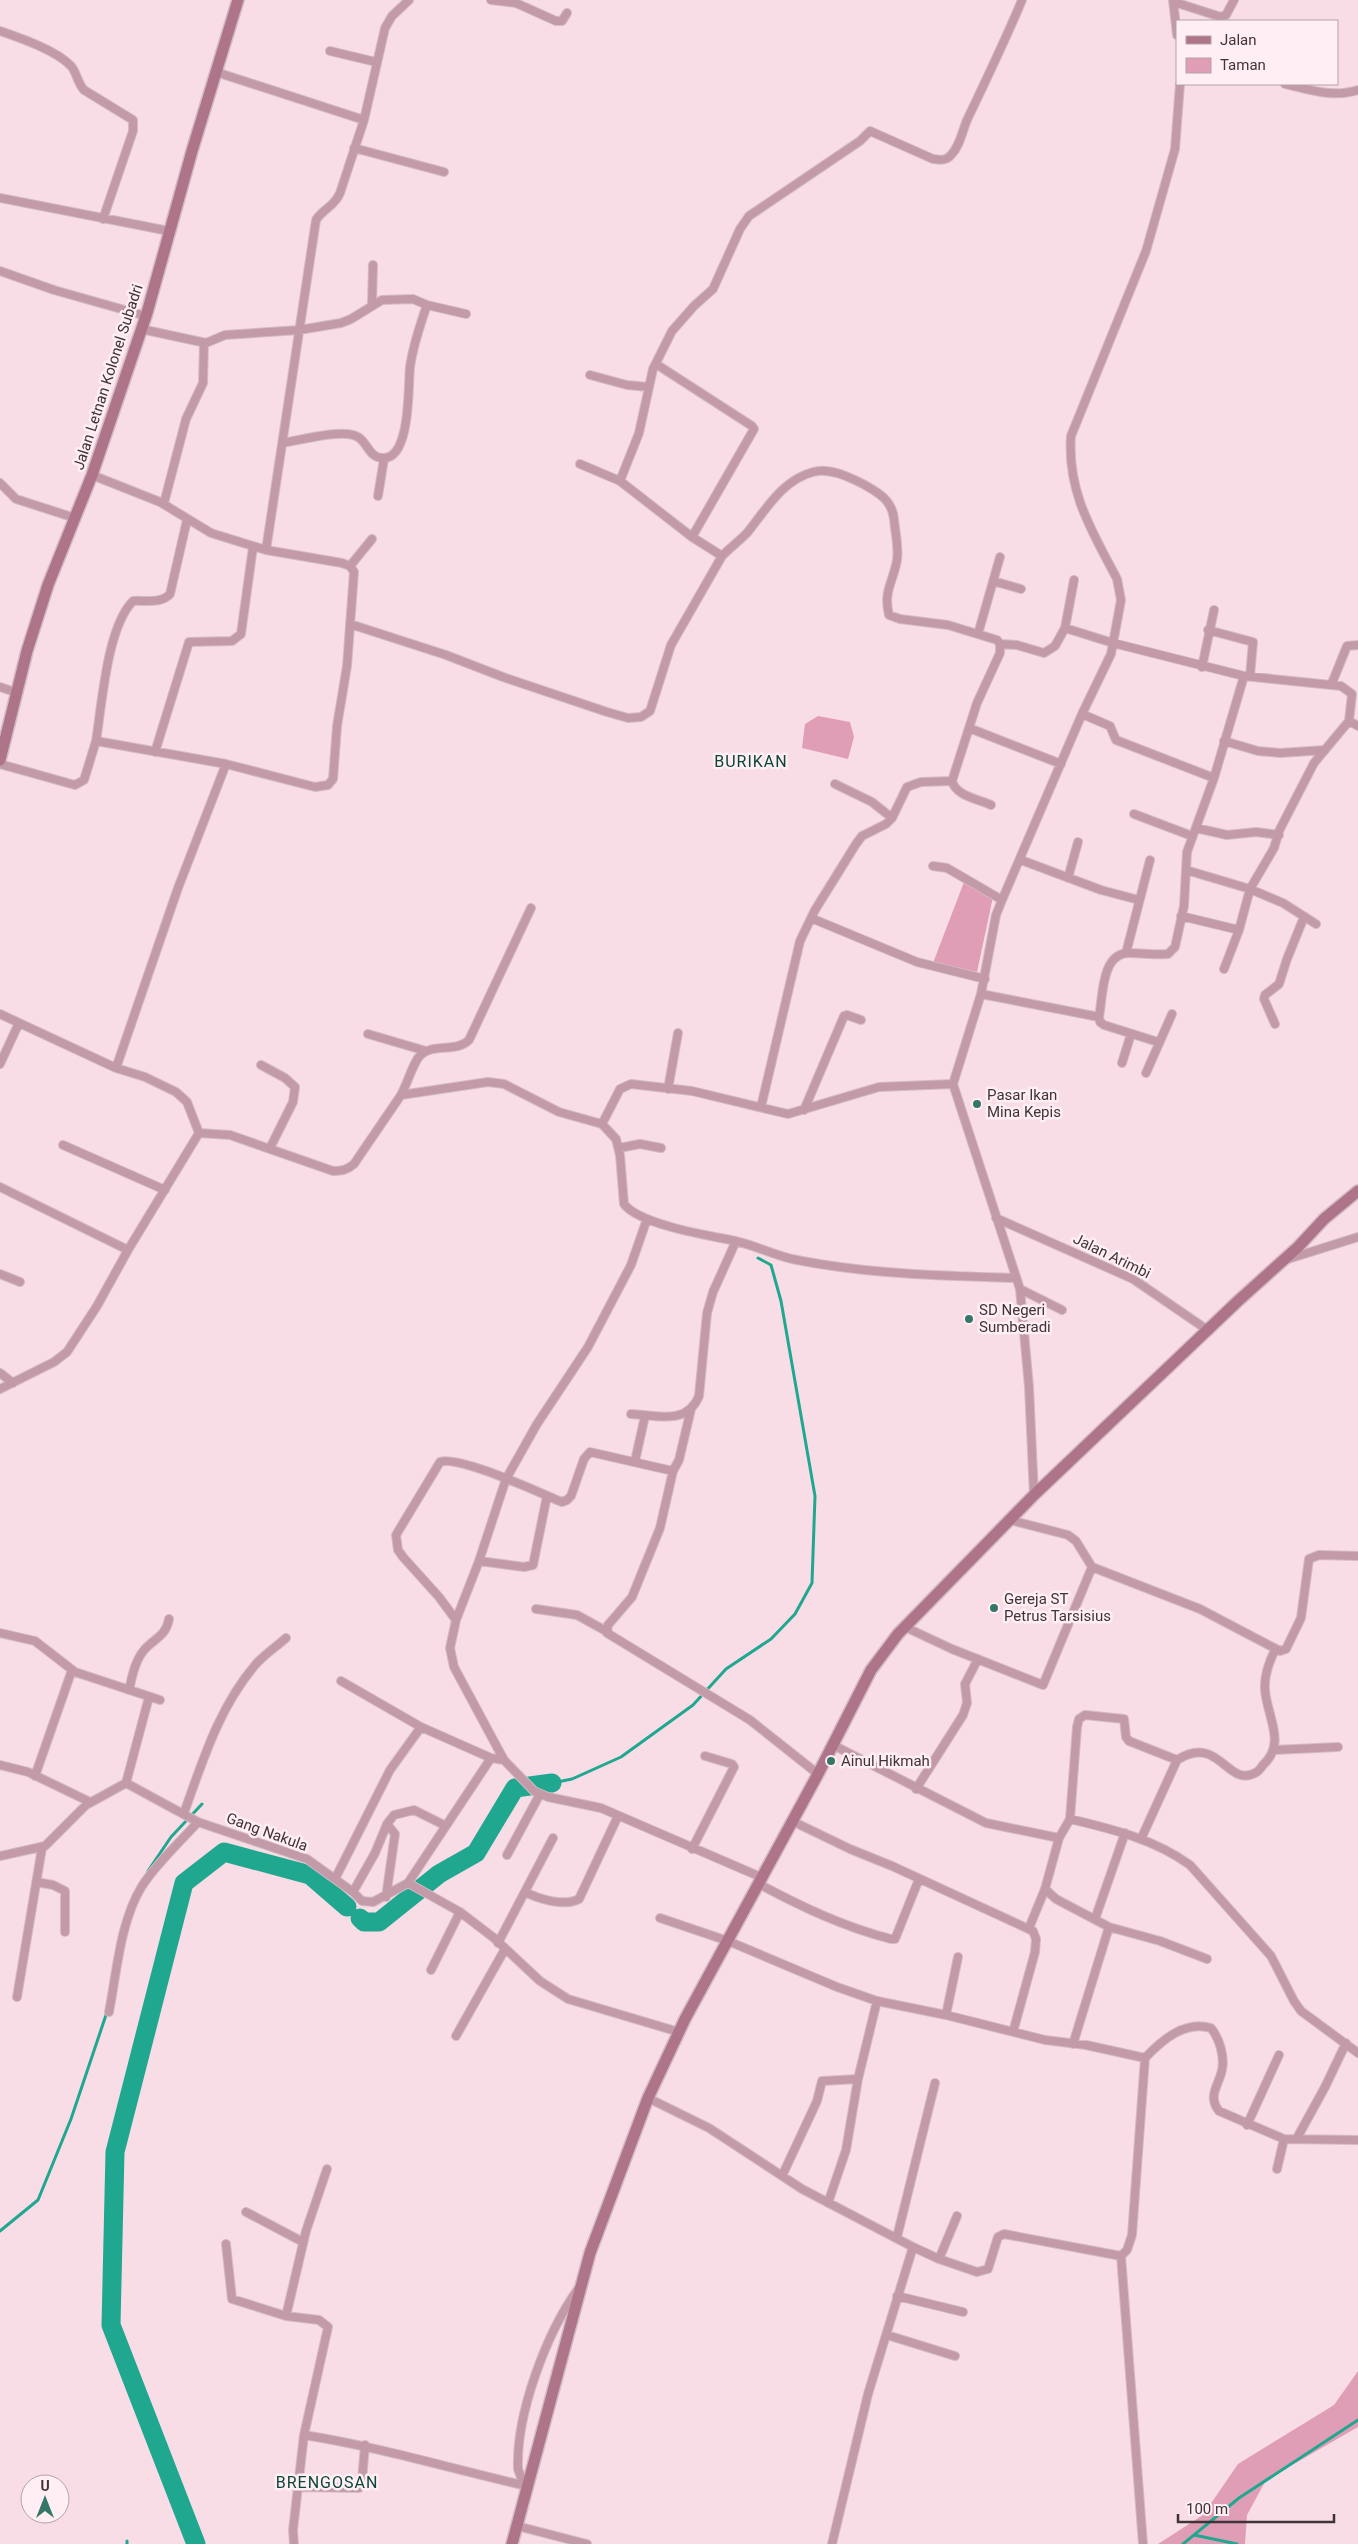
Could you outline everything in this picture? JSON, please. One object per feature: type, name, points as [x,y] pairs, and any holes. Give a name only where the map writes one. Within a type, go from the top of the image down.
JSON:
[{"type":"main road","name":"Jalan Letnan Kolonel Subadri","points":[[0,762],[27,651],[48,585],[92,475],[146,316],[169,231],[238,0]]},
{"type":"main road","points":[[512,2544],[580,2286],[597,2233],[648,2098],[678,2032],[761,1881],[871,1670],[905,1627],[1034,1495],[1284,1260],[1324,1219],[1358,1191]]},
{"type":"street","points":[[266,550],[316,220],[338,200],[364,120],[385,28],[392,16],[409,0]]},
{"type":"street","points":[[492,0],[527,7],[556,21],[562,21],[567,13]]},
{"type":"street","points":[[620,481],[639,433],[648,387],[656,364],[672,331],[694,306],[713,289],[740,229],[749,216],[860,141],[870,131],[934,159],[943,160],[950,157],[957,148],[966,122],[997,60],[1022,0]]},
{"type":"street","points":[[1176,24],[1174,1],[1221,17],[1226,16],[1234,0]]},
{"type":"street","points":[[0,31],[59,57],[72,66],[79,84],[84,90],[133,120],[133,130],[103,219]]},
{"type":"street","points":[[330,51],[376,62]]},
{"type":"street","points":[[216,72],[364,120]]},
{"type":"street","points":[[1034,1495],[1029,1387],[1020,1289],[953,1084],[985,979],[996,915],[1082,714],[1111,654],[1121,600],[1120,588],[1082,513],[1077,497],[1070,450],[1071,436],[1146,250],[1175,149],[1180,85]]},
{"type":"street","points":[[1290,85],[1325,94],[1345,94],[1358,90]]},
{"type":"street","points":[[354,148],[444,172]]},
{"type":"street","points":[[0,198],[169,231]]},
{"type":"street","points":[[372,304],[373,265]]},
{"type":"street","points":[[0,271],[54,290],[146,316]]},
{"type":"street","points":[[141,329],[204,343],[225,335],[300,330],[352,319],[372,304],[382,300],[401,298],[413,299],[426,305],[466,314]]},
{"type":"street","points":[[283,442],[346,433],[358,437],[374,456],[391,457],[398,451],[408,407],[410,369],[426,305]]},
{"type":"street","points":[[164,504],[186,419],[203,383],[204,343]]},
{"type":"street","points":[[656,364],[752,426],[754,430],[692,537]]},
{"type":"street","points":[[590,375],[617,383],[648,387]]},
{"type":"street","points":[[378,496],[384,458]]},
{"type":"street","points":[[580,464],[620,481],[692,537],[722,556]]},
{"type":"street","points":[[350,624],[446,655],[607,712],[628,718],[641,717],[650,711],[671,645],[722,556],[746,534],[773,499],[790,484],[812,472],[828,471],[845,476],[871,488],[884,497],[892,507],[898,559],[886,594],[890,615],[900,619],[948,624],[994,638],[1000,644],[1017,645],[1044,653],[1055,646],[1065,628],[1074,580]]},
{"type":"street","points":[[92,475],[164,504],[187,520],[227,540],[266,550],[350,566],[354,572],[347,666],[336,726],[335,765],[333,779],[328,785],[315,787],[226,764],[96,741]]},
{"type":"street","points":[[0,483],[16,499],[75,518]]},
{"type":"street","points":[[0,762],[75,784],[84,780],[96,741],[108,666],[118,622],[125,609],[133,601],[159,601],[166,599],[170,594],[187,520]]},
{"type":"street","points":[[350,566],[372,539]]},
{"type":"street","points":[[155,752],[189,642],[232,641],[240,634],[253,547]]},
{"type":"street","points":[[978,634],[1000,556]]},
{"type":"street","points":[[993,581],[1021,589]]},
{"type":"street","points":[[1202,667],[1208,630],[1214,610]]},
{"type":"street","points":[[1065,628],[1113,644],[1202,667],[1247,676],[1332,684],[1340,686],[1352,694],[1349,721],[1314,763],[1250,889],[1239,930],[1224,969]]},
{"type":"street","points":[[1158,1042],[1104,1025],[1100,1022],[1099,1017],[1107,968],[1112,960],[1126,953],[1162,954],[1172,952],[1175,947],[1181,916],[1187,852],[1214,778],[1224,742],[1247,676],[1253,642],[1208,630]]},
{"type":"street","points":[[991,804],[961,793],[954,787],[952,781],[977,702],[1000,653],[1000,644]]},
{"type":"street","points":[[1332,684],[1346,646],[1358,644]]},
{"type":"street","points":[[0,687],[18,693]]},
{"type":"street","points":[[1082,714],[1110,726],[1116,740],[1214,778]]},
{"type":"street","points":[[1349,721],[1358,726]]},
{"type":"street","points":[[969,728],[1061,764]]},
{"type":"street","points":[[1224,742],[1258,752],[1280,753],[1325,750]]},
{"type":"street","points":[[116,1068],[178,888],[226,764]]},
{"type":"street","points":[[761,1107],[800,941],[812,918],[862,836],[886,824],[892,818],[907,787],[921,782],[952,781]]},
{"type":"street","points":[[835,784],[872,802],[892,818]]},
{"type":"street","points":[[1134,814],[1192,836]]},
{"type":"street","points":[[1196,828],[1227,836],[1256,832],[1279,835]]},
{"type":"street","points":[[1068,878],[1078,842]]},
{"type":"street","points":[[1021,860],[1068,878],[1139,900]]},
{"type":"street","points":[[1126,953],[1150,860]]},
{"type":"street","points":[[933,866],[947,868],[1002,900]]},
{"type":"street","points":[[1186,870],[1250,889],[1283,903],[1316,924]]},
{"type":"street","points":[[368,1034],[426,1051],[462,1046],[469,1040],[531,908]]},
{"type":"street","points":[[1181,916],[1239,930]]},
{"type":"street","points":[[1275,1024],[1264,999],[1265,995],[1279,984],[1304,917]]},
{"type":"street","points":[[812,918],[918,962],[941,970],[985,979]]},
{"type":"street","points":[[981,994],[1099,1017]]},
{"type":"street","points":[[0,1014],[116,1068],[145,1077],[176,1092],[187,1102],[199,1133]]},
{"type":"street","points":[[1146,1073],[1158,1042],[1172,1014]]},
{"type":"street","points":[[804,1110],[844,1016],[847,1015],[861,1020]]},
{"type":"street","points":[[0,1064],[19,1023]]},
{"type":"street","points":[[668,1089],[678,1033]]},
{"type":"street","points":[[1122,1063],[1131,1034]]},
{"type":"street","points":[[199,1133],[230,1136],[270,1148],[333,1171],[347,1170],[354,1164],[402,1095],[419,1058],[426,1051]]},
{"type":"street","points":[[261,1065],[292,1083],[295,1087],[293,1102],[270,1148]]},
{"type":"street","points":[[402,1095],[488,1082],[504,1084],[559,1112],[602,1124],[612,1133],[619,1148],[624,1204],[647,1219],[699,1234],[736,1241],[790,1258],[833,1266],[890,1272],[1016,1278]]},
{"type":"street","points":[[602,1124],[620,1089],[631,1084],[692,1091],[788,1114],[879,1087],[953,1084]]},
{"type":"street","points":[[0,1389],[54,1362],[67,1352],[98,1306],[128,1250],[199,1133]]},
{"type":"street","points":[[619,1148],[640,1144],[661,1148]]},
{"type":"street","points":[[63,1146],[165,1190]]},
{"type":"street","points":[[0,1186],[128,1250]]},
{"type":"street","name":"Jalan Arimbi","points":[[996,1218],[1133,1279],[1209,1331]]},
{"type":"street","points":[[647,1219],[631,1265],[588,1347],[537,1424],[506,1479],[479,1562],[456,1620],[450,1648],[454,1667],[504,1760],[529,1787],[540,1794],[600,1808],[692,1848],[761,1881],[835,1922],[866,1933],[895,1939],[919,1878]]},
{"type":"street","points":[[1284,1260],[1358,1237]]},
{"type":"street","points":[[604,1630],[632,1597],[660,1528],[673,1471],[679,1460],[691,1409],[699,1396],[707,1313],[712,1292],[736,1241]]},
{"type":"street","points":[[0,1274],[20,1282]]},
{"type":"street","points":[[1020,1289],[1062,1310]]},
{"type":"street","points":[[0,1373],[13,1383]]},
{"type":"street","points":[[631,1414],[665,1418],[675,1417],[691,1409]]},
{"type":"street","points":[[635,1462],[645,1416]]},
{"type":"street","points":[[456,1620],[439,1597],[402,1557],[398,1550],[396,1535],[440,1462],[451,1461],[506,1479],[562,1502],[567,1500],[584,1459],[590,1452],[673,1471]]},
{"type":"street","points":[[479,1562],[524,1567],[533,1565],[547,1496]]},
{"type":"street","points":[[1010,1520],[1034,1524],[1072,1537],[1092,1567],[1200,1609],[1275,1650],[1286,1649],[1301,1618],[1309,1559],[1319,1555],[1358,1556]]},
{"type":"street","points":[[905,1627],[1043,1685],[1092,1567]]},
{"type":"street","points":[[536,1609],[560,1611],[590,1621],[611,1637],[750,1720],[818,1774]]},
{"type":"street","points":[[129,1690],[132,1673],[144,1650],[165,1631],[169,1619]]},
{"type":"street","points":[[0,1633],[35,1641],[72,1670],[160,1700]]},
{"type":"street","points":[[186,1814],[211,1739],[229,1702],[258,1663],[286,1638]]},
{"type":"street","points":[[1141,1839],[1177,1760],[1188,1753],[1203,1751],[1219,1759],[1236,1774],[1244,1775],[1255,1774],[1268,1761],[1274,1750],[1273,1722],[1265,1689],[1267,1672],[1275,1650]]},
{"type":"street","points":[[916,1789],[963,1715],[967,1703],[965,1684],[978,1659]]},
{"type":"street","points":[[35,1776],[72,1670]]},
{"type":"street","points":[[341,1681],[420,1727],[491,1758],[504,1760]]},
{"type":"street","points":[[0,1856],[42,1848],[90,1802],[126,1783],[149,1697]]},
{"type":"street","points":[[1030,1928],[1045,1889],[1059,1838],[1070,1819],[1079,1719],[1085,1715],[1124,1719],[1126,1737],[1130,1741],[1177,1760]]},
{"type":"street","points":[[335,1879],[390,1770],[420,1727]]},
{"type":"street","points":[[833,1745],[916,1789],[986,1822],[1059,1838]]},
{"type":"street","points":[[1274,1750],[1338,1747]]},
{"type":"street","points":[[692,1848],[734,1767],[732,1764],[705,1756]]},
{"type":"street","points":[[491,1758],[408,1883],[460,1912],[540,1981],[568,1999],[678,2032]]},
{"type":"street","points":[[0,1765],[35,1776],[90,1802]]},
{"type":"street","name":"Gang Nakula","points":[[126,1783],[197,1821],[307,1859],[367,1903],[386,1897],[408,1883]]},
{"type":"street","points":[[507,1856],[540,1794]]},
{"type":"street","points":[[353,1892],[375,1853],[387,1824],[394,1815],[414,1810],[446,1826]]},
{"type":"street","points":[[525,1892],[538,1898],[565,1902],[579,1899],[618,1816]]},
{"type":"street","points":[[1070,1819],[1125,1832],[1176,1855],[1190,1865],[1271,1956],[1301,2012],[1358,2053]]},
{"type":"street","points":[[109,2012],[126,1926],[136,1898],[151,1874],[197,1821]]},
{"type":"street","points":[[792,1821],[850,1849],[1030,1928],[1035,1934],[1035,1952],[1013,2032]]},
{"type":"street","points":[[386,1897],[395,1846],[395,1834],[387,1824]]},
{"type":"street","points":[[1095,1919],[1125,1832]]},
{"type":"street","points":[[498,1943],[553,1838]]},
{"type":"street","points":[[16,1997],[42,1848]]},
{"type":"street","points":[[36,1882],[53,1885],[65,1891],[65,1932]]},
{"type":"street","points":[[1045,1889],[1056,1899],[1109,1927],[1160,1941],[1207,1959]]},
{"type":"street","points":[[431,1970],[460,1912]]},
{"type":"street","points":[[660,1918],[728,1941],[877,2001],[946,2015],[1045,2040],[1145,2058]]},
{"type":"street","points":[[1073,2044],[1109,1927]]},
{"type":"street","points":[[456,2036],[505,1949]]},
{"type":"street","points":[[946,2015],[958,1957]]},
{"type":"street","points":[[828,2203],[846,2150],[858,2079],[877,2001]]},
{"type":"street","points":[[1143,2544],[1121,2256],[1127,2250],[1132,2235],[1145,2058],[1154,2048],[1184,2028],[1193,2025],[1210,2028],[1218,2040],[1222,2062],[1222,2071],[1214,2088],[1215,2106],[1219,2111],[1247,2125],[1284,2138],[1358,2140]]},
{"type":"street","points":[[1297,2138],[1325,2087],[1346,2043]]},
{"type":"street","points":[[1247,2125],[1279,2054]]},
{"type":"street","points":[[782,2176],[817,2101],[822,2080],[858,2079]]},
{"type":"street","points":[[897,2237],[935,2083]]},
{"type":"street","points":[[648,2098],[709,2128],[782,2176],[828,2203],[939,2259],[977,2272],[985,2271],[988,2268],[998,2237],[1004,2234],[1121,2256]]},
{"type":"street","points":[[1277,2169],[1284,2138]]},
{"type":"street","points":[[286,2316],[303,2242],[328,2169]]},
{"type":"street","points":[[246,2212],[303,2242]]},
{"type":"street","points":[[939,2259],[957,2216]]},
{"type":"street","points":[[226,2244],[232,2299],[286,2316],[319,2320],[328,2327],[304,2435],[293,2530],[294,2544]]},
{"type":"street","points":[[832,2544],[868,2394],[913,2246]]},
{"type":"street","points":[[528,2484],[521,2477],[518,2469],[523,2418],[538,2371],[554,2333],[567,2304],[580,2286]]},
{"type":"street","points":[[897,2296],[963,2312]]},
{"type":"street","points":[[886,2335],[955,2356]]},
{"type":"street","points":[[304,2435],[365,2445],[451,2469],[528,2484]]},
{"type":"street","points":[[299,2486],[358,2488],[362,2480],[365,2445]]},
{"type":"street","points":[[517,2526],[587,2544]]},
{"type":"green space","points":[[818,716],[850,722],[854,737],[848,759],[802,748],[805,724]]},
{"type":"green space","points":[[964,882],[993,897],[977,972],[933,963]]},
{"type":"green space","points":[[1358,2371],[1358,2427],[1266,2480],[1247,2515],[1245,2544],[1158,2544],[1203,2515],[1238,2464],[1334,2405]]},
{"type":"waterway","points":[[552,1783],[572,1779],[621,1757],[693,1705],[726,1669],[771,1639],[795,1614],[812,1583],[815,1496],[781,1301],[771,1265],[758,1258]]},
{"type":"waterway","points":[[360,1918],[364,1922],[379,1922],[439,1874],[476,1853],[515,1788],[552,1783]]},
{"type":"waterway","points":[[148,1871],[171,1837],[202,1804]]},
{"type":"waterway","points":[[196,2544],[111,2325],[115,2152],[184,1883],[224,1852],[310,1875],[347,1907]]},
{"type":"waterway","points":[[0,2231],[38,2200],[71,2119],[107,2012]]},
{"type":"waterway","points":[[1183,2544],[1239,2498],[1358,2420]]},
{"type":"waterway","points":[[1194,2535],[1237,2544]]},
{"type":"place","name":"Pasar Ikan Mina Kepis","points":[[977,1104]]},
{"type":"place","name":"SD Negeri Sumberadi","points":[[969,1319]]},
{"type":"place","name":"Gereja ST Petrus Tarsisius","points":[[994,1608]]},
{"type":"place","name":"Ainul Hikmah","points":[[831,1761]]},
{"type":"district","name":"BURIKAN","points":[[751,761]]},
{"type":"district","name":"BRENGOSAN","points":[[327,2482]]}]
